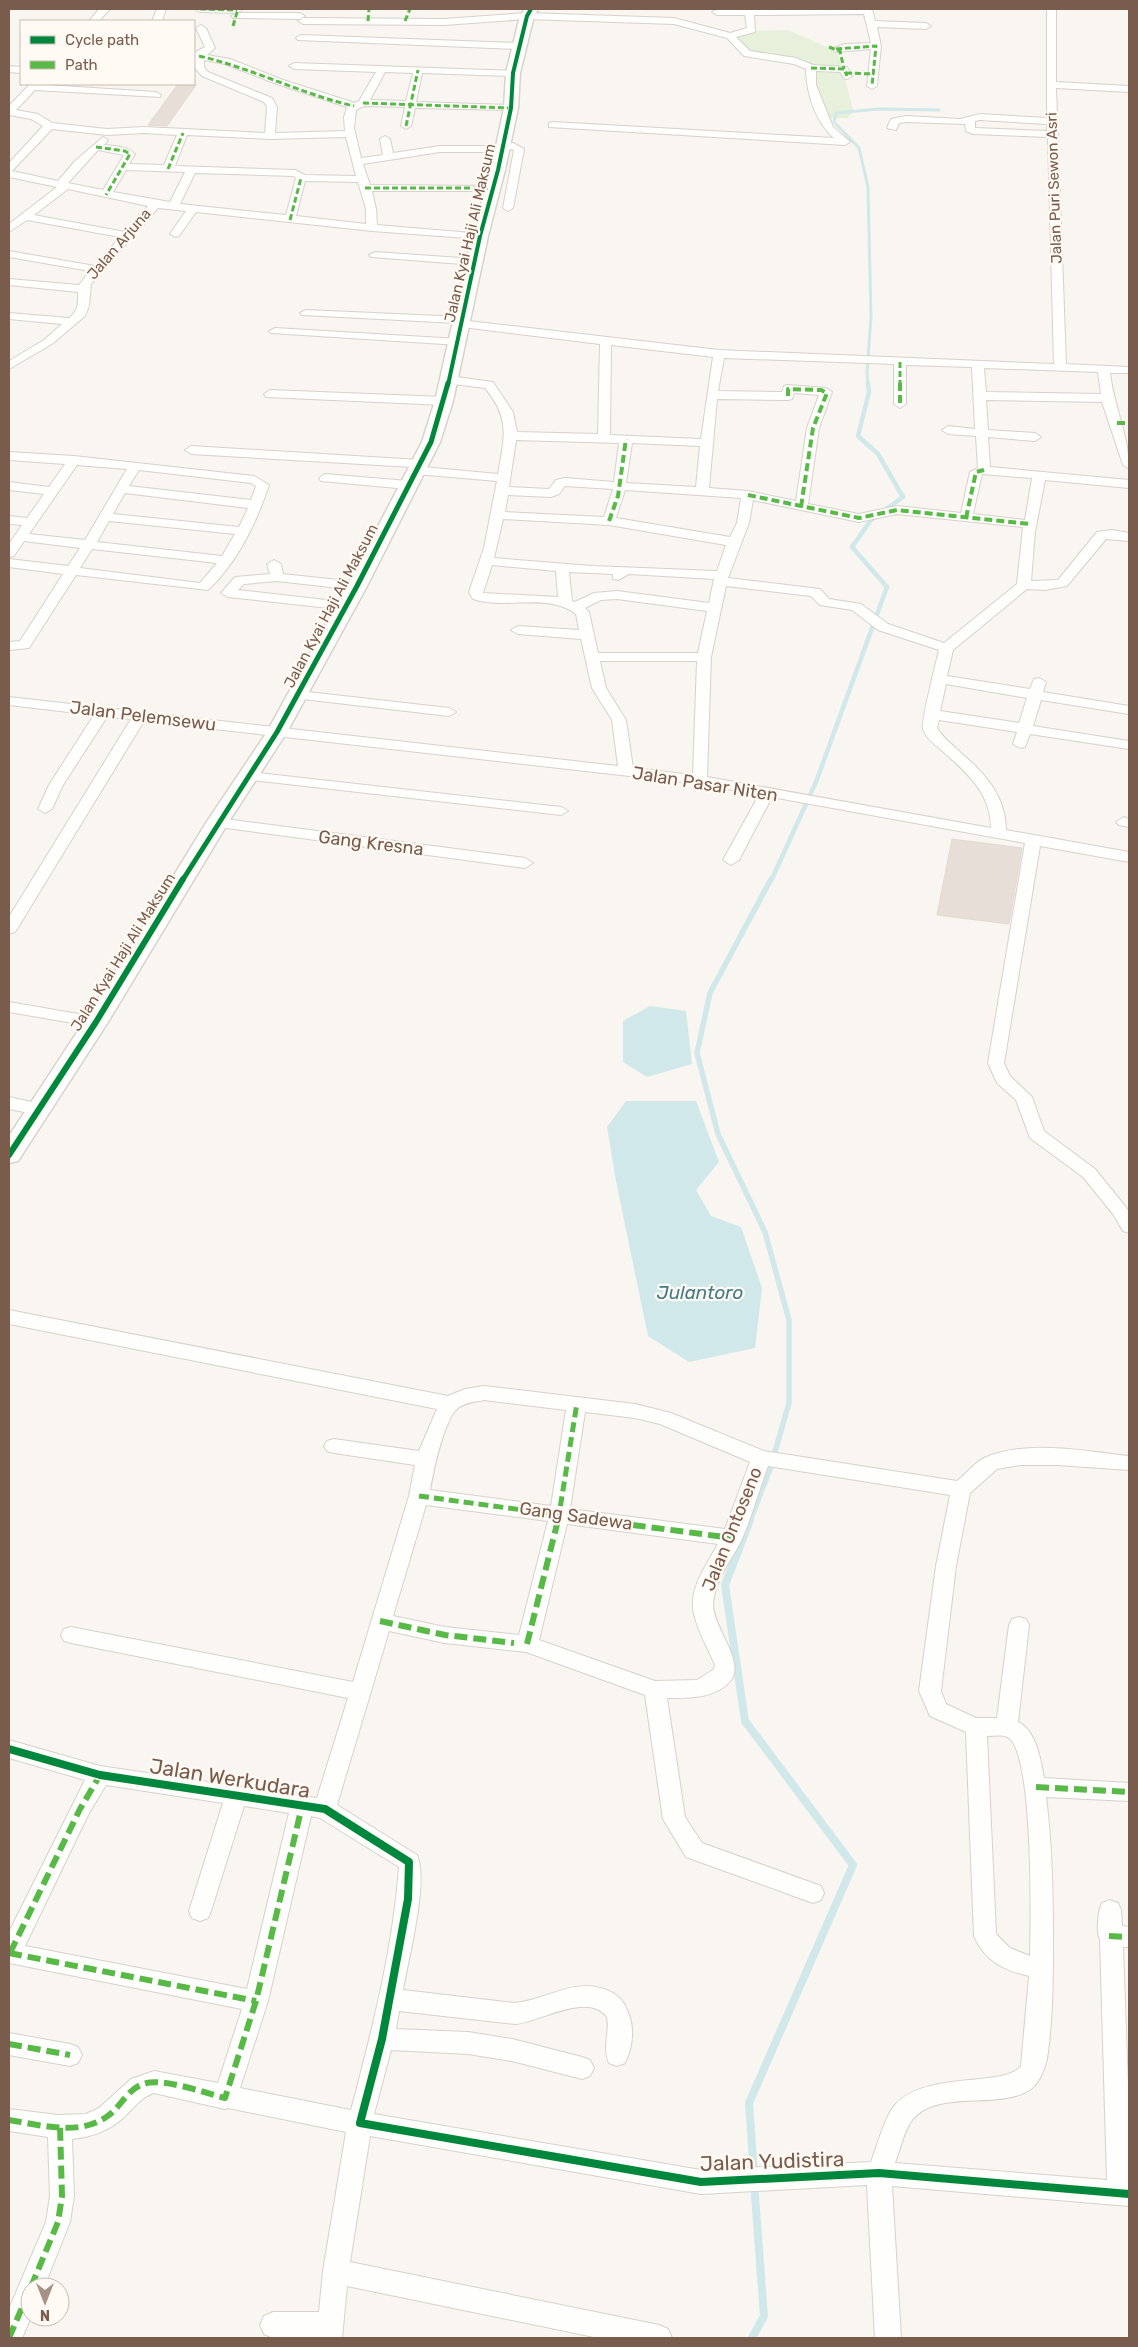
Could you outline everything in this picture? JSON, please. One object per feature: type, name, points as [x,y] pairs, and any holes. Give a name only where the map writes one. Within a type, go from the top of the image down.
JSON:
[{"type":"street","points":[[95,20],[100,12],[105,9]]},
{"type":"street","points":[[200,9],[236,15],[301,16],[368,21],[458,21],[529,13],[674,21],[730,36],[752,30],[749,11]]},
{"type":"street","points":[[368,21],[369,9]]},
{"type":"street","points":[[405,21],[410,9]]},
{"type":"street","points":[[648,20],[651,9]]},
{"type":"street","name":"Jalan Puri Sewon Asri","points":[[1051,9],[1051,83],[1060,368]]},
{"type":"street","points":[[717,12],[868,10],[876,46],[872,86]]},
{"type":"street","name":"Jalan Kyai Haji Ali Maksum","points":[[9,1155],[96,1022],[217,824],[299,695],[358,586],[431,442],[459,342],[480,236],[498,170],[501,148],[511,108],[513,73],[529,13]]},
{"type":"street","points":[[297,56],[301,16]]},
{"type":"street","points":[[871,24],[926,26]]},
{"type":"street","points":[[196,56],[210,48],[201,28]]},
{"type":"street","points":[[730,36],[742,51],[747,54],[796,61],[811,68],[845,73],[874,74]]},
{"type":"street","points":[[297,56],[519,46]]},
{"type":"street","points":[[845,73],[840,51],[836,48],[876,46]]},
{"type":"street","points":[[196,56],[226,61],[280,82],[358,105],[411,104],[511,108]]},
{"type":"street","points":[[196,56],[199,68],[205,74],[268,100],[272,107],[270,136]]},
{"type":"street","points":[[297,56],[382,69],[513,73]]},
{"type":"street","points":[[553,125],[845,142],[828,128],[811,85],[811,68]]},
{"type":"street","points":[[372,228],[371,208],[356,162],[348,116],[358,105],[382,69]]},
{"type":"street","points":[[406,126],[418,70]]},
{"type":"street","points":[[1051,83],[1129,89]]},
{"type":"street","points":[[1108,86],[1129,84]]},
{"type":"street","points":[[9,112],[34,85],[156,95]]},
{"type":"street","points":[[9,112],[34,116],[49,126],[112,132],[144,130],[270,136],[352,134]]},
{"type":"street","points":[[892,128],[894,122],[899,120],[960,122],[980,117],[1052,121]]},
{"type":"street","points":[[970,120],[970,129],[973,131],[1053,134]]},
{"type":"street","points":[[9,169],[49,126]]},
{"type":"street","points":[[9,229],[63,186],[96,147],[112,132]]},
{"type":"street","points":[[168,168],[183,132]]},
{"type":"street","points":[[385,139],[389,157]]},
{"type":"street","points":[[96,147],[129,152],[106,195]]},
{"type":"street","points":[[356,162],[440,148],[518,148],[516,170],[508,208]]},
{"type":"street","points":[[122,167],[295,172],[301,178],[364,184],[493,188]]},
{"type":"street","points":[[173,206],[192,169]]},
{"type":"street","points":[[498,170],[516,170]]},
{"type":"street","points":[[9,185],[14,175],[155,204],[290,220],[480,236]]},
{"type":"street","points":[[290,220],[301,178]]},
{"type":"street","name":"Jalan Arjuna","points":[[9,366],[73,322],[84,309],[82,289],[96,269],[155,204]]},
{"type":"street","points":[[175,234],[192,208]]},
{"type":"street","points":[[26,217],[126,236]]},
{"type":"street","points":[[9,254],[96,269]]},
{"type":"street","points":[[375,255],[475,262]]},
{"type":"street","points":[[9,282],[82,289]]},
{"type":"street","points":[[306,314],[462,322],[719,354],[1129,370]]},
{"type":"street","points":[[9,316],[73,322]]},
{"type":"street","points":[[275,331],[459,342]]},
{"type":"street","points":[[604,437],[604,362],[606,340]]},
{"type":"street","points":[[702,491],[712,395],[719,354]]},
{"type":"street","points":[[900,362],[900,404]]},
{"type":"street","points":[[978,365],[984,470]]},
{"type":"street","points":[[1104,369],[1107,398],[1123,423],[1129,465]]},
{"type":"street","points":[[449,380],[483,383],[491,387],[507,412],[510,436],[503,485],[489,560],[476,592],[478,596],[571,605],[608,595],[714,608]]},
{"type":"street","points":[[712,395],[788,396],[788,385],[821,390],[827,393],[813,428],[801,507]]},
{"type":"street","points":[[270,394],[444,401]]},
{"type":"street","points":[[981,396],[1107,398]]},
{"type":"street","points":[[948,430],[1035,437]]},
{"type":"street","points":[[510,436],[604,437],[708,443]]},
{"type":"street","points":[[609,521],[620,486],[626,439]]},
{"type":"street","points":[[191,450],[415,473],[551,492],[556,491],[560,483],[565,482],[702,491],[748,495],[859,518],[871,518],[876,514],[897,510],[1030,524]]},
{"type":"street","points":[[9,456],[134,466],[259,481],[263,485],[257,505],[226,560],[205,586],[200,588],[9,563]]},
{"type":"street","points":[[9,553],[74,460]]},
{"type":"street","points":[[9,646],[24,645],[89,544],[134,466]]},
{"type":"street","points":[[966,518],[976,472],[984,470],[1129,484]]},
{"type":"street","points":[[326,478],[415,473]]},
{"type":"street","points":[[1024,585],[1030,524],[1039,475]]},
{"type":"street","points":[[9,486],[51,491]]},
{"type":"street","points":[[121,489],[257,505]]},
{"type":"street","points":[[700,780],[704,657],[721,578],[734,542],[744,523],[748,495]]},
{"type":"street","points":[[498,515],[609,521],[734,542]]},
{"type":"street","points":[[105,517],[242,531]]},
{"type":"street","points":[[9,520],[30,522]]},
{"type":"street","points":[[998,834],[998,812],[993,797],[975,774],[933,734],[930,723],[931,714],[946,648],[1024,585],[1045,586],[1062,583],[1102,536],[1112,534],[1129,537]]},
{"type":"street","points":[[19,537],[226,560]]},
{"type":"street","points":[[489,560],[721,578],[812,591],[818,593],[825,602],[856,607],[883,627],[946,648]]},
{"type":"street","points":[[562,567],[571,605],[582,612],[599,688],[619,720],[626,772]]},
{"type":"street","points":[[608,595],[610,586],[626,570]]},
{"type":"street","points":[[347,606],[228,593],[240,580],[275,571],[358,586]]},
{"type":"street","points":[[518,630],[587,635]]},
{"type":"street","points":[[591,657],[704,657]]},
{"type":"street","points":[[940,679],[1037,689],[1129,710]]},
{"type":"street","points":[[1020,744],[1037,689]]},
{"type":"street","points":[[299,695],[450,712]]},
{"type":"street","name":"Jalan Pelemsewu","points":[[11,706],[103,712],[277,732]]},
{"type":"street","points":[[45,809],[56,785],[103,712]]},
{"type":"street","points":[[931,714],[1129,745]]},
{"type":"street","points":[[9,929],[140,716]]},
{"type":"street","name":"Jalan Pasar Niten","points":[[277,732],[700,780],[1129,857]]},
{"type":"street","points":[[249,776],[562,811]]},
{"type":"street","points":[[731,860],[768,792]]},
{"type":"street","name":"Gang Kresna","points":[[217,824],[524,863]]},
{"type":"street","points":[[1033,840],[996,1060],[998,1070],[1003,1079],[1024,1097],[1036,1134],[1089,1173],[1124,1211],[1129,1227]]},
{"type":"street","points":[[9,1007],[96,1022]]},
{"type":"street","points":[[9,1103],[39,1109]]},
{"type":"street","points":[[9,1317],[450,1404]]},
{"type":"street","points":[[325,1808],[419,1496],[426,1459],[437,1427],[450,1404],[465,1396],[484,1394],[656,1415],[774,1460],[961,1489]]},
{"type":"street","points":[[527,1644],[544,1590],[577,1404]]},
{"type":"street","points":[[334,1446],[426,1459]]},
{"type":"street","points":[[888,2338],[879,2173],[902,2114],[907,2108],[925,2096],[1011,2086],[1023,2082],[1032,2071],[1035,2060],[1041,1969],[1036,1787],[1025,1740],[1007,1726],[976,1727],[938,1710],[930,1691],[946,1566],[961,1489],[990,1465],[1010,1459],[1044,1458],[1129,1463]]},
{"type":"street","name":"Jalan Ontoseno","points":[[655,1690],[697,1689],[710,1685],[723,1674],[725,1665],[708,1627],[703,1604],[711,1574],[774,1460]]},
{"type":"street","name":"Gang Sadewa","points":[[419,1496],[732,1538]]},
{"type":"street","points":[[380,1621],[445,1635],[527,1644],[655,1690],[674,1819],[694,1850],[813,1893]]},
{"type":"street","points":[[1007,1726],[1019,1625]]},
{"type":"street","points":[[71,1635],[359,1692]]},
{"type":"street","points":[[976,1727],[984,1936],[991,1949],[1006,1959],[1041,1969]]},
{"type":"street","name":"Jalan Werkudara","points":[[9,1749],[100,1775],[325,1808],[409,1862],[408,1899],[382,2039],[360,2123],[336,2271],[330,2332]]},
{"type":"street","points":[[100,1775],[72,1824],[9,1953],[256,2001]]},
{"type":"street","points":[[1036,1787],[1129,1792]]},
{"type":"street","points":[[200,1911],[237,1795]]},
{"type":"street","points":[[225,2098],[256,2001],[302,1806]]},
{"type":"street","points":[[1110,1910],[1119,1937],[1125,2194]]},
{"type":"street","points":[[389,1999],[505,2014],[543,2008],[580,1995],[595,1996],[609,2003],[618,2015],[620,2034],[617,2055]]},
{"type":"street","points":[[382,2039],[485,2046],[512,2050],[582,2068]]},
{"type":"street","points":[[9,2044],[70,2054]]},
{"type":"street","name":"Jalan Yudistira","points":[[9,2120],[60,2126],[85,2126],[97,2123],[108,2116],[142,2084],[154,2082],[225,2098],[360,2123],[701,2182],[879,2173],[1125,2194]]},
{"type":"street","points":[[35,2277],[58,2222],[62,2196],[60,2126]]},
{"type":"street","points":[[336,2271],[659,2338]]},
{"type":"street","points":[[9,2338],[20,2312]]},
{"type":"street","points":[[273,2325],[330,2332]]},
{"type":"green space","points":[[788,30],[838,52],[853,110],[848,118],[826,118],[814,85],[815,68],[750,52],[736,35],[756,31]]},
{"type":"water","points":[[650,1006],[686,1011],[692,1064],[647,1077],[623,1062],[623,1021]]},
{"type":"water","name":"Julantoro","points":[[626,1101],[696,1101],[719,1162],[696,1190],[711,1216],[741,1227],[762,1288],[755,1348],[689,1362],[648,1336],[616,1181],[607,1127]]},
{"type":"building","points":[[177,85],[196,85],[167,126],[148,125]]},
{"type":"building","points":[[952,839],[1022,848],[1009,924],[937,915]]},
{"type":"waterway","points":[[868,385],[867,372],[871,317],[868,187],[859,148],[834,122],[836,113],[879,109],[939,110]]},
{"type":"waterway","points":[[771,881],[816,782],[887,587],[852,547],[871,520],[903,497],[878,454],[858,436],[869,392],[868,383]]},
{"type":"waterway","points":[[750,1521],[770,1469],[789,1403],[789,1320],[765,1232],[718,1134],[697,1053],[710,993],[771,879]]},
{"type":"waterway","points":[[750,1520],[725,1585],[745,1721],[853,1865],[749,2103],[754,2174]]},
{"type":"waterway","points":[[752,2338],[764,2316],[754,2183]]},
{"type":"marked path","points":[[200,9],[237,10]]},
{"type":"marked path","points":[[233,26],[238,9]]},
{"type":"marked path","points":[[368,21],[369,9]]},
{"type":"marked path","points":[[405,21],[410,9]]},
{"type":"marked path","points":[[836,49],[876,46],[872,86]]},
{"type":"marked path","points":[[829,47],[840,51],[844,69]]},
{"type":"marked path","points":[[199,56],[238,67],[314,95],[354,106]]},
{"type":"marked path","points":[[811,68],[844,69],[847,76]]},
{"type":"marked path","points":[[406,126],[418,70]]},
{"type":"marked path","points":[[846,73],[874,74]]},
{"type":"marked path","points":[[363,103],[511,108]]},
{"type":"marked path","points":[[168,169],[183,133]]},
{"type":"marked path","points":[[96,147],[125,151],[130,154],[106,195]]},
{"type":"marked path","points":[[290,220],[301,178]]},
{"type":"marked path","points":[[365,188],[493,188]]},
{"type":"marked path","points":[[900,362],[900,404]]},
{"type":"marked path","points":[[788,396],[788,389],[821,390],[827,393],[813,428],[801,507]]},
{"type":"marked path","points":[[1117,423],[1129,423]]},
{"type":"marked path","points":[[609,521],[618,496],[626,439]]},
{"type":"marked path","points":[[966,518],[976,472],[984,470]]},
{"type":"marked path","points":[[748,495],[859,518],[897,510],[1030,524]]},
{"type":"marked path","points":[[527,1644],[536,1615],[557,1525],[577,1403]]},
{"type":"marked path","points":[[419,1496],[732,1538]]},
{"type":"marked path","points":[[380,1621],[445,1635],[514,1643]]},
{"type":"marked path","points":[[10,1953],[80,1809],[100,1775]]},
{"type":"marked path","points":[[1036,1787],[1129,1792]]},
{"type":"marked path","points":[[9,2120],[47,2126],[87,2126],[109,2115],[133,2090],[143,2084],[150,2083],[171,2085],[225,2098],[256,2001],[302,1806]]},
{"type":"marked path","points":[[1109,1936],[1129,1937]]},
{"type":"marked path","points":[[9,1953],[256,2001]]},
{"type":"marked path","points":[[9,2044],[70,2055]]},
{"type":"marked path","points":[[35,2277],[58,2222],[62,2196],[60,2126]]},
{"type":"marked path","points":[[9,2338],[20,2312]]},
{"type":"cycle path","points":[[9,1155],[96,1022],[217,823],[277,732],[357,586],[431,442],[444,401],[480,236],[498,170],[511,108],[513,73],[527,16],[531,9]]},
{"type":"cycle path","points":[[9,1749],[100,1775],[325,1809],[409,1862],[408,1899],[382,2039],[360,2123],[701,2182],[879,2173],[1129,2194]]}]
